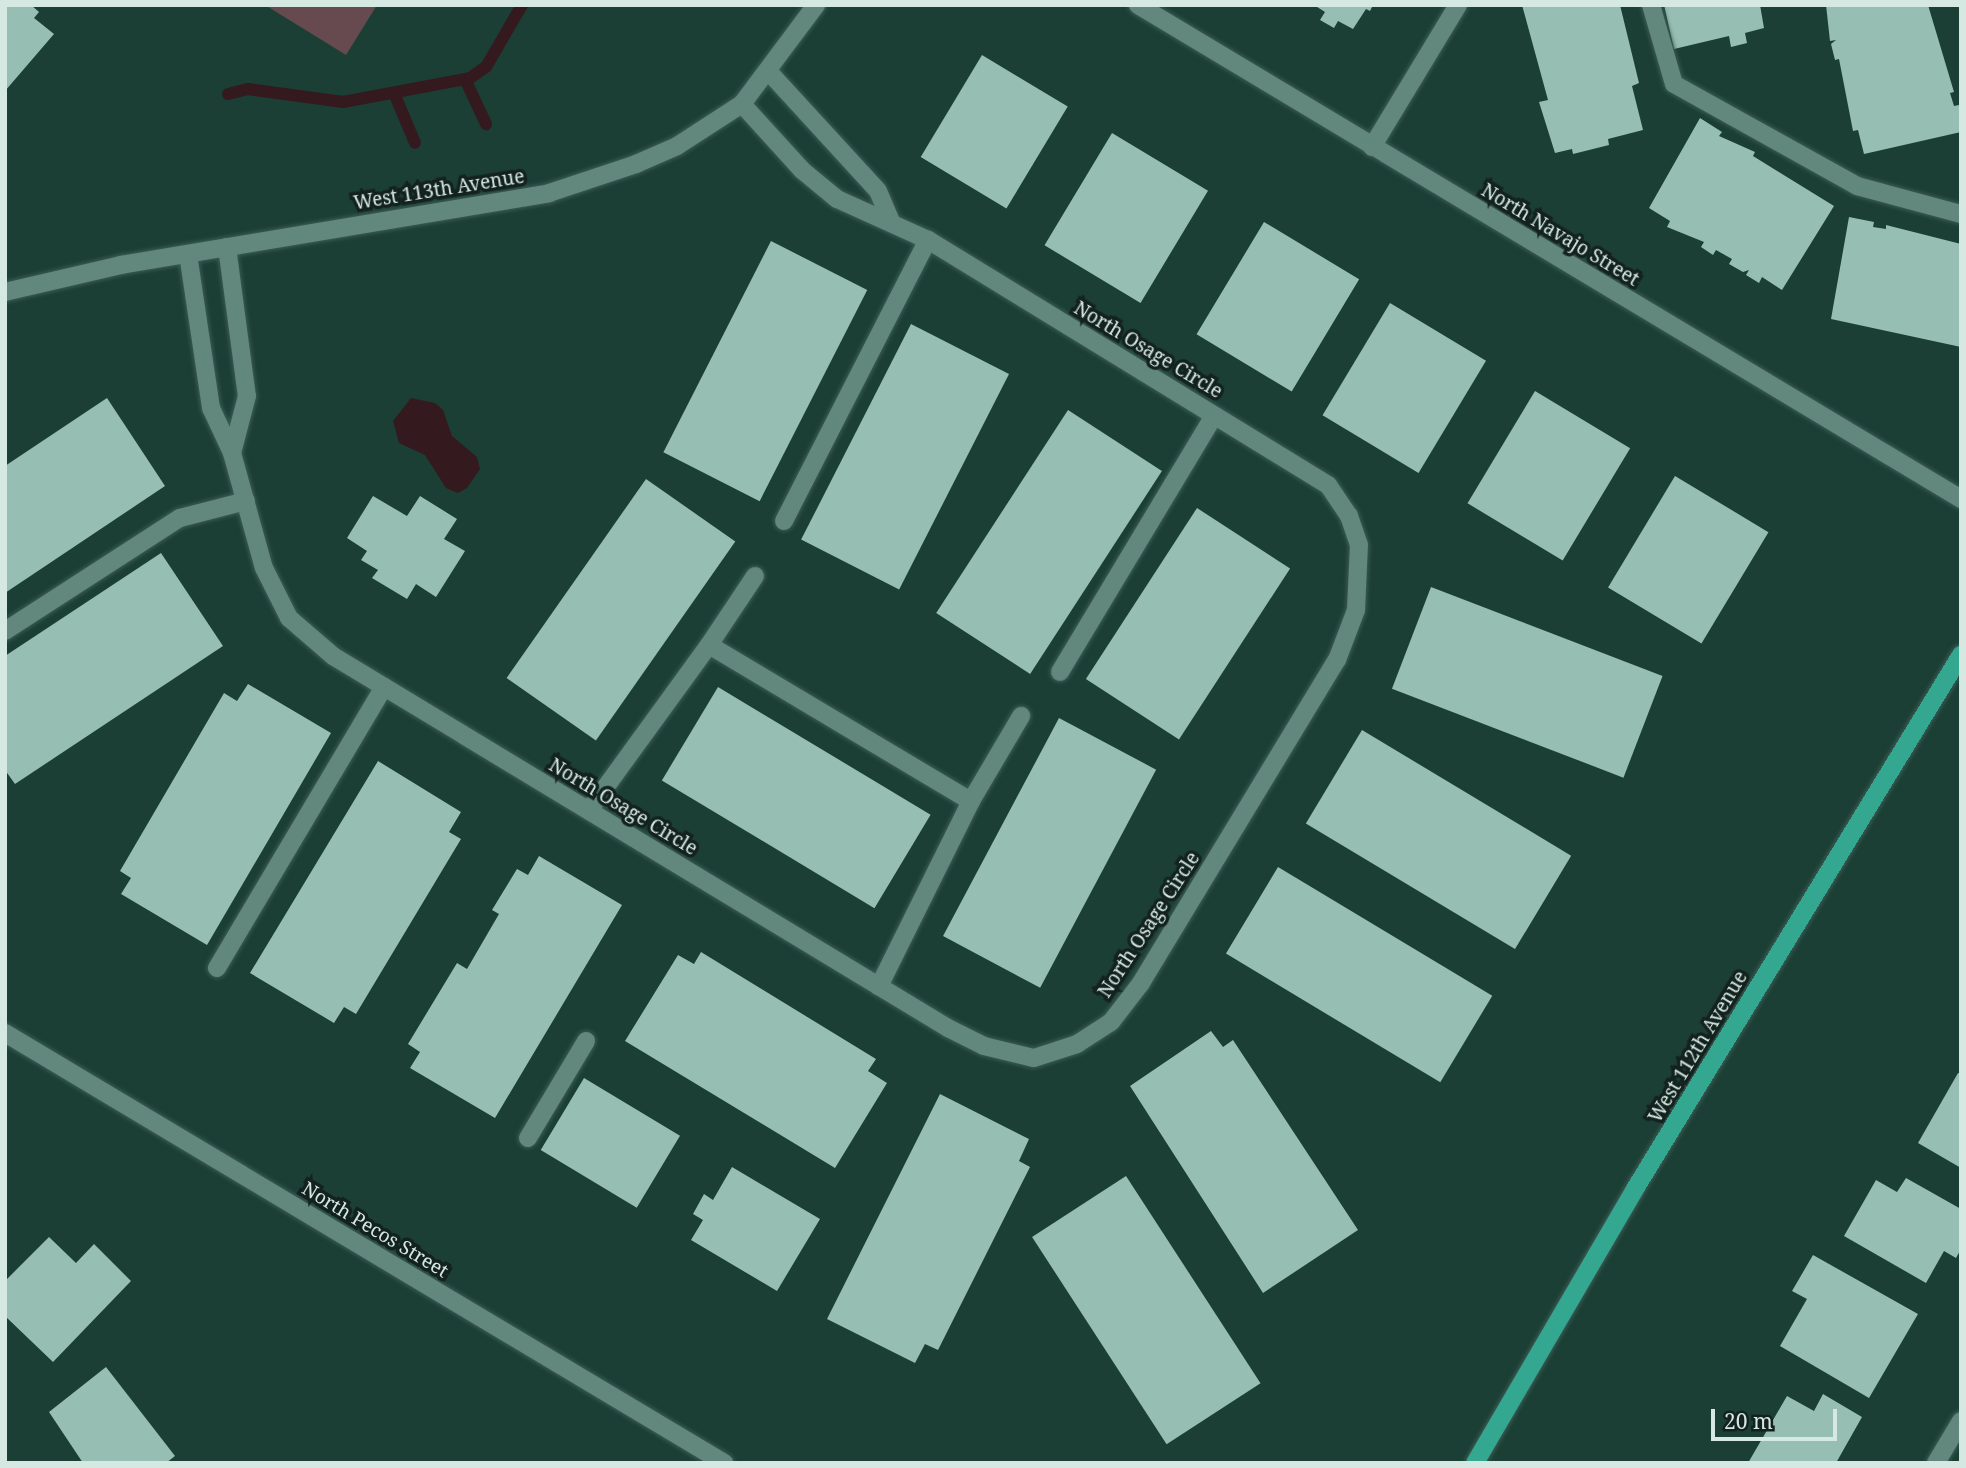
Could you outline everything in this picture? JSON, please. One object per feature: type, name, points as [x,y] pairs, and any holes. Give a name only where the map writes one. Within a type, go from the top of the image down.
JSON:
[{"type":"main road","name":"West 112th Avenue","points":[[1475,1463],[1635,1189],[1961,655]]},
{"type":"street","name":"West 113th Avenue","points":[[5,292],[226,247],[549,193],[677,146],[742,104],[769,72],[816,5]]},
{"type":"street","name":"North Navajo Street","points":[[1138,5],[1961,499]]},
{"type":"street","points":[[1372,147],[1458,5]]},
{"type":"street","points":[[1651,5],[1674,84],[1857,186],[1961,214]]},
{"type":"street","points":[[769,72],[878,191],[891,221]]},
{"type":"street","name":"North Osage Circle","points":[[188,254],[211,408],[232,453],[264,568],[289,618],[333,656],[879,986],[984,1046],[1034,1058],[1091,1037],[1111,1023],[1141,983],[1331,671],[1356,610],[1359,545],[1349,516],[1328,485],[928,240],[891,221],[867,214],[819,186],[742,104]]},
{"type":"street","points":[[784,521],[928,240]]},
{"type":"street","points":[[226,247],[247,396],[232,453]]},
{"type":"street","points":[[1060,672],[1214,416]]},
{"type":"street","points":[[5,631],[180,518],[246,501]]},
{"type":"street","points":[[589,810],[709,645],[755,576]]},
{"type":"street","points":[[709,645],[971,801]]},
{"type":"street","points":[[217,968],[384,687]]},
{"type":"street","points":[[879,986],[971,801],[1021,716]]},
{"type":"street","name":"North Pecos Street","points":[[5,1033],[724,1463]]},
{"type":"street","points":[[528,1138],[586,1041]]},
{"type":"street","points":[[1936,1463],[1961,1421]]},
{"type":"shaded area","points":[[265,5],[377,5],[346,55]]},
{"type":"shaded area","points":[[411,398],[435,403],[443,410],[452,436],[477,457],[480,469],[467,488],[458,493],[446,488],[425,455],[399,443],[393,421]]},
{"type":"building","points":[[5,5],[31,5],[39,12],[34,18],[54,34],[5,91]]},
{"type":"building","points":[[1314,5],[1373,5],[1370,11],[1366,9],[1353,29],[1338,21],[1334,28],[1320,20],[1325,12]]},
{"type":"building","points":[[1522,5],[1620,5],[1639,83],[1632,86],[1643,130],[1608,139],[1609,145],[1573,154],[1572,149],[1555,153],[1539,102],[1548,100]]},
{"type":"building","points":[[1664,5],[1760,5],[1764,28],[1745,33],[1747,43],[1731,47],[1729,36],[1674,49]]},
{"type":"building","points":[[1826,5],[1928,5],[1954,92],[1950,93],[1954,106],[1959,105],[1961,132],[1864,154],[1858,130],[1853,131],[1839,59],[1835,60],[1831,44],[1836,40],[1830,41]]},
{"type":"building","points":[[982,55],[1068,107],[1006,209],[921,157]]},
{"type":"building","points":[[1700,118],[1722,132],[1719,136],[1755,152],[1753,156],[1834,206],[1782,290],[1762,277],[1759,283],[1746,275],[1749,270],[1743,272],[1729,264],[1732,259],[1716,250],[1713,255],[1701,247],[1704,242],[1667,227],[1670,221],[1649,208]]},
{"type":"building","points":[[1112,133],[1208,191],[1141,303],[1045,245]]},
{"type":"building","points":[[1849,217],[1874,222],[1873,227],[1886,229],[1886,225],[1961,244],[1961,347],[1831,319]]},
{"type":"building","points":[[1264,222],[1359,279],[1292,391],[1197,334]]},
{"type":"building","points":[[771,241],[867,290],[760,501],[663,452]]},
{"type":"building","points":[[1390,303],[1486,361],[1419,473],[1323,415]]},
{"type":"building","points":[[911,324],[1009,374],[899,590],[801,540]]},
{"type":"building","points":[[1535,391],[1630,448],[1563,560],[1468,503]]},
{"type":"building","points":[[107,398],[165,486],[5,593],[5,466]]},
{"type":"building","points":[[1068,410],[1162,471],[1030,674],[936,613]]},
{"type":"building","points":[[1675,476],[1768,532],[1701,644],[1608,587]]},
{"type":"building","points":[[646,479],[735,542],[596,741],[507,678]]},
{"type":"building","points":[[373,496],[407,516],[420,496],[457,519],[444,539],[465,551],[436,597],[416,584],[407,599],[372,578],[378,570],[361,560],[367,551],[347,538]]},
{"type":"building","points":[[1197,508],[1290,568],[1179,740],[1086,679]]},
{"type":"building","points":[[161,553],[223,646],[15,784],[5,770],[5,656]]},
{"type":"building","points":[[1431,587],[1663,676],[1623,778],[1392,689]]},
{"type":"building","points":[[248,684],[331,733],[207,945],[121,894],[131,878],[120,871],[224,693],[237,701]]},
{"type":"building","points":[[718,687],[931,815],[874,908],[662,780]]},
{"type":"building","points":[[1059,718],[1156,770],[1040,988],[943,936]]},
{"type":"building","points":[[1362,730],[1571,856],[1515,949],[1306,823]]},
{"type":"building","points":[[378,761],[461,812],[449,832],[461,839],[356,1014],[344,1007],[334,1023],[250,973]]},
{"type":"building","points":[[539,856],[622,905],[495,1118],[410,1068],[420,1052],[408,1044],[457,963],[467,969],[499,914],[492,910],[517,869],[528,875]]},
{"type":"building","points":[[1278,867],[1492,996],[1440,1082],[1226,954]]},
{"type":"building","points":[[701,952],[876,1059],[868,1071],[887,1083],[835,1168],[625,1041],[678,955],[694,964]]},
{"type":"building","points":[[1211,1031],[1223,1047],[1233,1040],[1358,1230],[1263,1293],[1130,1086]]},
{"type":"building","points":[[1958,1073],[1961,1074],[1961,1168],[1918,1143]]},
{"type":"building","points":[[584,1078],[680,1136],[637,1208],[541,1150]]},
{"type":"building","points":[[940,1094],[1029,1139],[1019,1161],[1030,1167],[938,1350],[925,1344],[915,1363],[827,1319]]},
{"type":"building","points":[[732,1167],[820,1219],[777,1291],[691,1240],[703,1220],[693,1214],[704,1194],[713,1200]]},
{"type":"building","points":[[1126,1176],[1261,1383],[1167,1444],[1032,1237]]},
{"type":"building","points":[[1906,1178],[1961,1209],[1961,1249],[1956,1258],[1944,1251],[1926,1283],[1844,1236],[1876,1180],[1897,1192]]},
{"type":"building","points":[[49,1237],[76,1263],[94,1244],[131,1281],[53,1362],[5,1316],[5,1281]]},
{"type":"building","points":[[1813,1255],[1918,1314],[1869,1398],[1780,1346],[1807,1299],[1792,1291]]},
{"type":"building","points":[[106,1367],[175,1456],[166,1463],[83,1463],[49,1412]]},
{"type":"building","points":[[1823,1394],[1862,1417],[1836,1463],[1748,1463],[1787,1396],[1814,1411]]},
{"type":"waterway","points":[[228,94],[248,89],[343,102],[470,78],[486,67],[522,5]]},
{"type":"waterway","points":[[465,79],[486,124]]},
{"type":"waterway","points":[[394,93],[415,143]]}]
